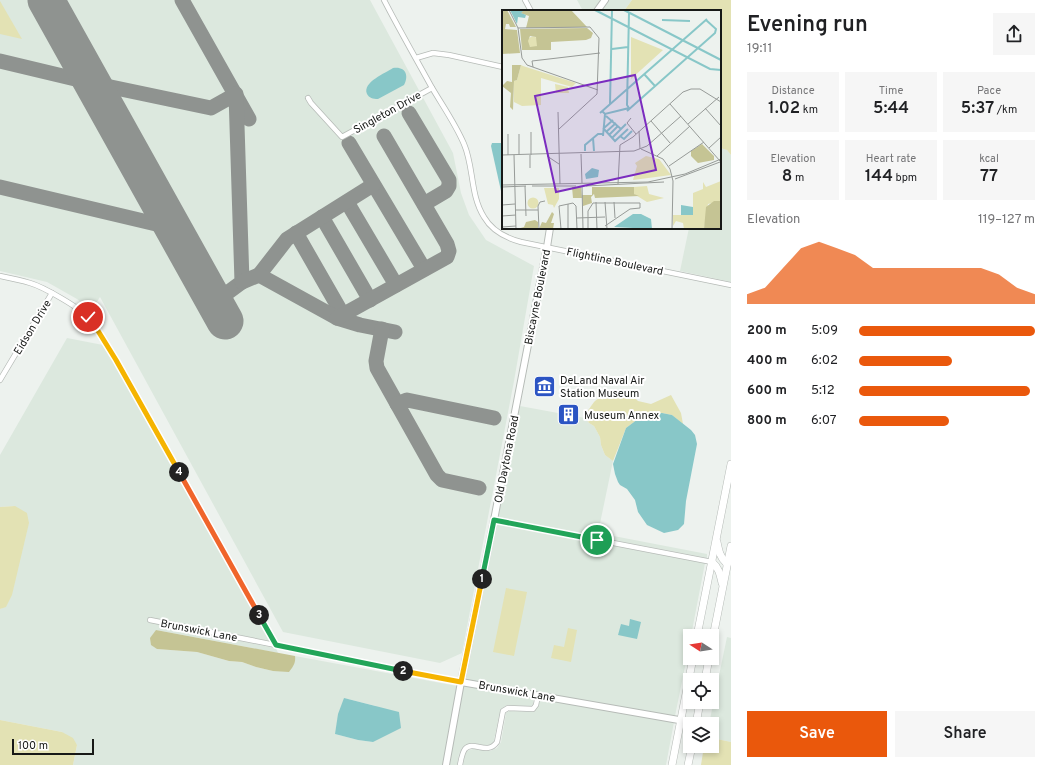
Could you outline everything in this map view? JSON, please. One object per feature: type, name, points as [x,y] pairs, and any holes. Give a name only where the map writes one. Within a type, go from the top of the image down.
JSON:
[{"type":"main road","points":[[698,629],[731,464]]},
{"type":"main road","points":[[717,538],[719,553],[722,559],[729,565]]},
{"type":"main road","points":[[715,629],[729,565],[731,546]]},
{"type":"main road","points":[[712,562],[717,566],[720,572],[723,587]]},
{"type":"main road","points":[[672,765],[692,665]]},
{"type":"main road","points":[[688,765],[691,753]]},
{"type":"street","name":"Flightline Boulevard","points":[[384,0],[432,88],[449,115],[464,145],[470,162],[476,201],[483,216],[499,233],[511,239],[731,285]]},
{"type":"street","points":[[525,0],[530,10]]},
{"type":"street","points":[[598,10],[605,0]]},
{"type":"street","points":[[416,58],[433,53],[502,67]]},
{"type":"street","name":"Singleton Drive","points":[[308,98],[342,137],[432,88]]},
{"type":"street","name":"Biscayne Boulevard","points":[[524,365],[550,229]]},
{"type":"street","points":[[0,276],[32,283],[52,293],[78,308],[95,326],[116,360],[276,645]]},
{"type":"street","name":"Eidson Drive","points":[[0,380],[52,293]]},
{"type":"street","name":"Old Daytona Road","points":[[446,765],[524,365]]},
{"type":"street","points":[[494,520],[712,562]]},
{"type":"street","name":"Brunswick Lane","points":[[150,620],[461,682],[681,720]]},
{"type":"street","points":[[460,765],[462,755],[468,747],[489,748],[494,746],[497,742],[503,711],[508,708],[533,709],[536,705],[538,695]]},
{"type":"shaded area","points":[[0,0],[370,0],[453,153],[461,193],[469,215],[486,240],[534,266],[514,381],[462,653],[440,663],[283,632],[100,297],[92,310],[77,299],[47,282],[0,271]]},
{"type":"shaded area","points":[[577,0],[601,0],[594,10],[582,10]]},
{"type":"shaded area","points":[[609,0],[632,0],[625,10],[602,10]]},
{"type":"shaded area","points":[[721,148],[727,150],[731,155],[731,282],[680,271],[689,229],[721,229]]},
{"type":"shaded area","points":[[67,338],[103,345],[270,641],[208,629],[207,634],[274,649],[276,648],[278,653],[156,630],[157,649],[197,652],[229,661],[242,662],[273,671],[295,661],[295,656],[457,686],[443,765],[73,765],[77,745],[62,732],[0,720],[0,609],[6,606],[15,506],[0,507],[0,455]],"holes":[[[348,699],[376,706],[373,742],[335,734]]]},
{"type":"shaded area","points":[[520,406],[585,418],[594,426],[600,437],[605,455],[613,461],[598,533],[707,554],[707,558],[498,518]]},
{"type":"shaded area","points":[[497,524],[705,563],[692,629],[683,629],[683,665],[685,665],[675,716],[465,680]]},
{"type":"shaded area","points":[[156,630],[295,656],[295,663],[289,672],[273,671],[242,662],[229,661],[197,652],[157,649],[151,645],[150,638]]},
{"type":"shaded area","points":[[727,637],[731,638],[731,742],[719,739],[719,717],[710,717],[712,709],[719,709],[719,676]]},
{"type":"shaded area","points":[[464,685],[534,697],[533,704],[531,706],[507,705],[501,709],[492,744],[488,746],[473,743],[467,745],[462,748],[459,754],[457,765],[449,765]]},
{"type":"shaded area","points":[[541,698],[674,722],[666,765],[463,765],[467,751],[473,749],[490,751],[497,748],[501,742],[506,713],[509,711],[534,712],[538,707]]},
{"type":"green space","points":[[632,0],[731,0],[731,155],[727,150],[721,148],[721,10],[625,10]]},
{"type":"green space","points":[[0,1],[22,39],[0,34]]},
{"type":"green space","points":[[621,391],[633,396],[638,401],[651,404],[671,395],[681,413],[683,424],[672,415],[662,413],[653,413],[642,416],[626,428],[613,461],[605,455],[600,437],[594,426],[585,418],[585,415],[594,402],[598,399]]},
{"type":"green space","points":[[15,506],[27,513],[29,523],[12,595],[6,607],[0,609],[0,507]]},
{"type":"green space","points":[[506,588],[527,592],[514,656],[493,652]]},
{"type":"green space","points":[[568,628],[577,630],[571,662],[551,658],[554,645],[564,647]]},
{"type":"green space","points":[[0,720],[62,732],[73,738],[77,745],[73,765],[0,765]]},
{"type":"green space","points":[[719,739],[731,742],[731,765],[701,765],[703,753],[719,753]]},
{"type":"water","points":[[393,68],[404,70],[406,78],[404,85],[378,99],[369,96],[366,90],[371,82]]},
{"type":"water","points":[[492,143],[502,143],[502,196],[491,146]]},
{"type":"water","points":[[653,413],[672,415],[691,430],[695,435],[697,444],[686,501],[684,524],[678,530],[664,533],[647,525],[638,512],[635,500],[627,489],[618,482],[613,464],[626,428],[642,416]]},
{"type":"water","points":[[630,619],[641,622],[637,639],[618,635],[621,624],[629,626]]},
{"type":"water","points":[[344,698],[399,712],[401,728],[373,742],[335,734],[338,714]]},
{"type":"taxiway","points":[[182,0],[249,119]]},
{"type":"taxiway","points":[[0,61],[92,83],[211,108],[236,94],[242,282],[215,302]]},
{"type":"taxiway","points":[[409,113],[449,180],[449,186],[446,191],[424,204]]},
{"type":"taxiway","points":[[337,318],[447,257],[449,251],[447,244],[384,136]]},
{"type":"taxiway","points":[[349,143],[424,269]]},
{"type":"taxiway","points":[[259,275],[287,239],[373,185]]},
{"type":"taxiway","points":[[0,187],[173,228]]},
{"type":"taxiway","points":[[347,202],[396,285]]},
{"type":"taxiway","points":[[322,217],[370,300]]},
{"type":"taxiway","points":[[296,233],[343,315]]},
{"type":"taxiway","points":[[242,282],[259,275],[337,318],[360,325],[395,332]]},
{"type":"taxiway","points":[[382,329],[376,361],[377,368],[437,475],[442,480],[479,488]]},
{"type":"taxiway","points":[[397,404],[407,400],[494,418]]},
{"type":"runway","points":[[46,0],[225,321]]},
{"type":"place","name":"DeLand Naval Air Station Museum","points":[[545,386]]},
{"type":"place","name":"Museum Annex","points":[[569,415]]},
{"type":"route","points":[[88,317],[116,360],[276,645],[461,682],[494,520],[597,540]]}]
